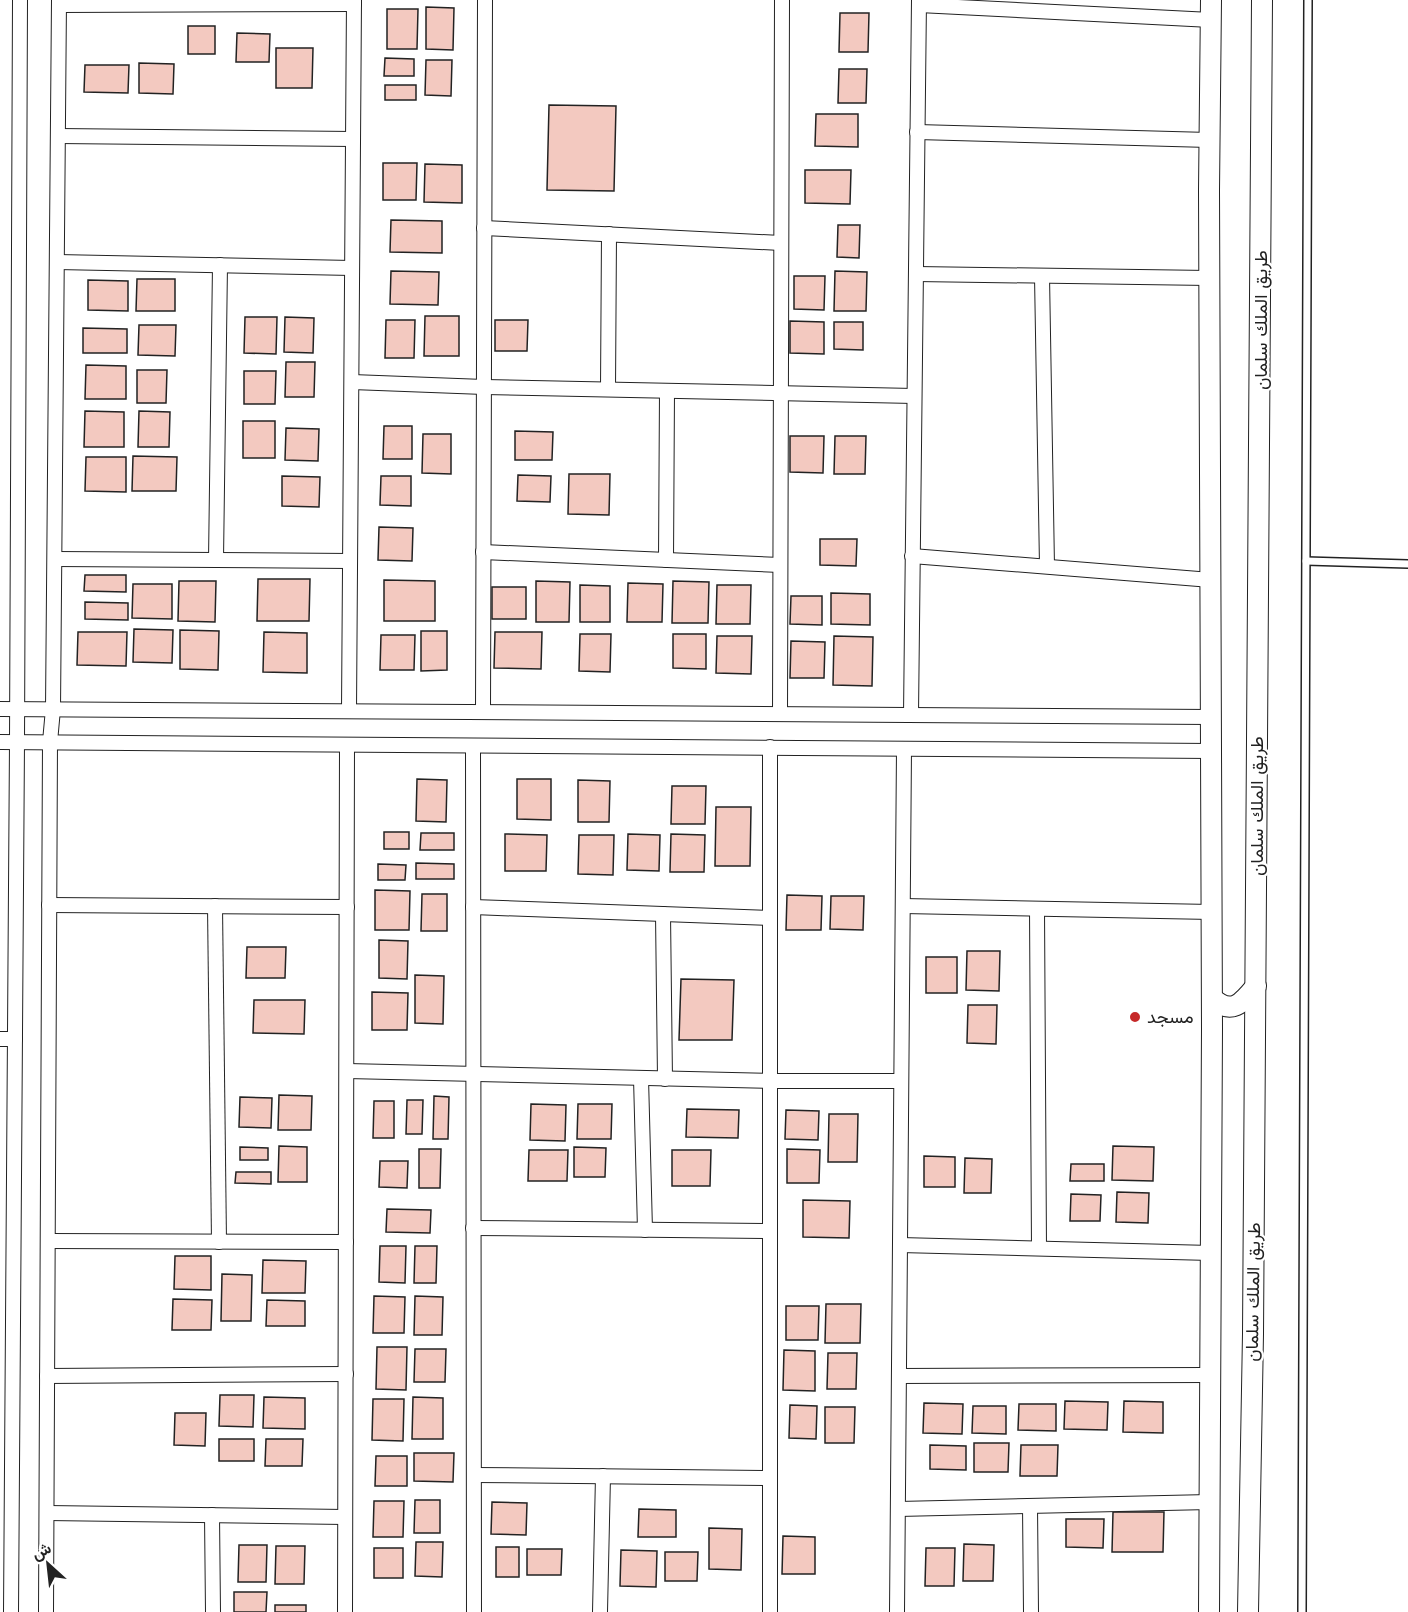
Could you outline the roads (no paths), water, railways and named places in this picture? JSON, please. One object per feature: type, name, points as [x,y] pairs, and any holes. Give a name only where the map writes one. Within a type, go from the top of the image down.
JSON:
[{"type":"main road","points":[[1209,1612],[1212,998],[1209,278],[1211,0]]},
{"type":"main road","name":"طريق الملك سلمان","points":[[1248,1612],[1253,1334],[1262,0]]},
{"type":"main road","points":[[1212,998],[1220,1005],[1235,1006],[1244,1001],[1256,986]]},
{"type":"street","points":[[12,1612],[7,1251],[15,1121],[20,0]]},
{"type":"street","points":[[483,712],[485,0]]},
{"type":"street","points":[[780,714],[782,0]]},
{"type":"street","points":[[46,1612],[50,742],[53,709],[55,559],[59,3],[354,2],[349,711]]},
{"type":"street","points":[[910,714],[919,2],[1054,6],[1210,20]]},
{"type":"street","points":[[917,132],[1209,140]]},
{"type":"street","points":[[58,136],[353,139]]},
{"type":"street","points":[[484,228],[781,243]]},
{"type":"street","points":[[608,389],[609,234]]},
{"type":"street","points":[[57,262],[352,268]]},
{"type":"street","points":[[216,560],[220,266]]},
{"type":"street","points":[[916,274],[1209,278]]},
{"type":"street","points":[[1042,276],[1047,566]]},
{"type":"street","points":[[352,382],[914,396]]},
{"type":"street","points":[[666,560],[667,391]]},
{"type":"street","points":[[483,552],[780,565]]},
{"type":"street","points":[[912,556],[1210,580]]},
{"type":"street","points":[[55,559],[350,561]]},
{"type":"street","points":[[0,709],[1211,717]]},
{"type":"street","points":[[0,742],[1211,751]]},
{"type":"street","points":[[345,1612],[347,745]]},
{"type":"street","points":[[473,746],[474,1612]]},
{"type":"street","points":[[770,747],[770,1612]]},
{"type":"street","points":[[897,1612],[904,749]]},
{"type":"street","points":[[50,905],[347,907]]},
{"type":"street","points":[[215,906],[219,1242]]},
{"type":"street","points":[[903,906],[1212,912]]},
{"type":"street","points":[[473,908],[770,918]]},
{"type":"street","points":[[1037,909],[1039,1248]]},
{"type":"street","points":[[663,914],[665,1079]]},
{"type":"street","points":[[0,1039],[15,1039]]},
{"type":"street","points":[[346,1071],[770,1081],[901,1081]]},
{"type":"street","points":[[641,1078],[645,1230]]},
{"type":"street","points":[[0,1120],[15,1121]]},
{"type":"street","points":[[473,1228],[770,1231]]},
{"type":"street","points":[[48,1241],[346,1242]]},
{"type":"street","points":[[900,1245],[1211,1253]]},
{"type":"street","points":[[47,1376],[346,1374]]},
{"type":"street","points":[[899,1376],[1210,1375]]},
{"type":"street","points":[[474,1475],[770,1478]]},
{"type":"street","points":[[600,1612],[603,1476]]},
{"type":"street","points":[[898,1509],[1210,1502]]},
{"type":"street","points":[[1030,1506],[1031,1612]]},
{"type":"street","points":[[47,1513],[345,1517]]},
{"type":"street","points":[[212,1515],[213,1612]]},
{"type":"lane","points":[[1302,1612],[1308,0]]},
{"type":"lane","points":[[1306,561],[1408,564]]},
{"type":"place","name":"مسجد","points":[[1135,1017]]}]
